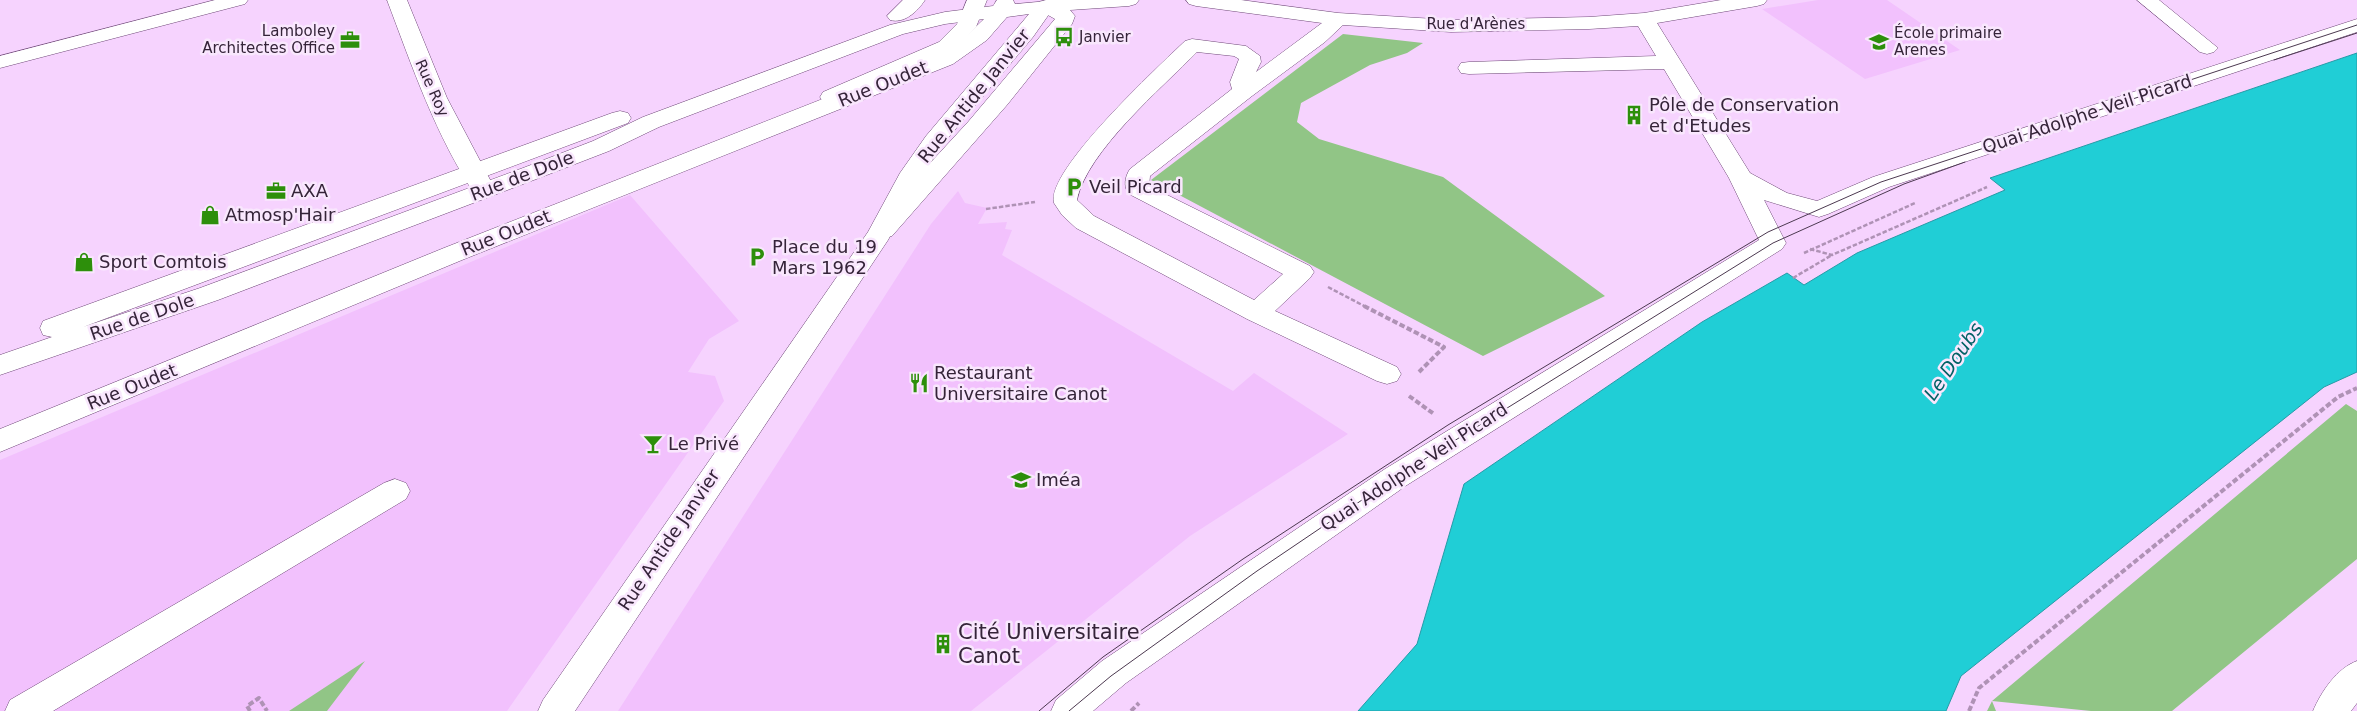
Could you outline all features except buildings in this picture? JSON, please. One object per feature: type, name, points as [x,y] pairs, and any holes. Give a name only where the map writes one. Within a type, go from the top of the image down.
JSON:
[{"type":"main road","points":[[0,62],[238,0]]},
{"type":"main road","name":"Rue Roy","points":[[397,0],[432,90],[478,182]]},
{"type":"main road","points":[[897,16],[915,0]]},
{"type":"main road","points":[[1047,3],[1130,0]]},
{"type":"main road","name":"Rue d'Arènes","points":[[1196,0],[1338,19],[1451,26],[1589,23],[1644,19],[1756,0]]},
{"type":"main road","points":[[2146,0],[2207,48]]},
{"type":"main road","name":"Rue de Dole","points":[[0,366],[209,294],[478,182],[897,16],[972,5],[1047,3]]},
{"type":"main road","name":"Rue Antide Janvier","points":[[555,711],[878,234],[996,105],[1065,20],[1065,16],[1061,12],[1047,3]]},
{"type":"main road","points":[[714,149],[933,53],[958,37],[972,5]]},
{"type":"main road","name":"Rue de Dole","points":[[0,348],[478,182],[601,146],[651,122],[890,32],[972,5]]},
{"type":"main road","name":"Rue Oudet","points":[[0,441],[714,149],[781,126],[945,59],[981,35],[1004,5]]},
{"type":"main road","points":[[1256,312],[1302,272],[1137,190],[1138,174],[1244,91],[1318,38],[1338,19]]},
{"type":"main road","points":[[1644,19],[1740,178]]},
{"type":"main road","name":"Quai Adolphe Veil Picard","points":[[1740,178],[1778,198],[1819,209],[1881,182],[2357,24]]},
{"type":"main road","points":[[1244,91],[1241,82],[1250,62],[1249,56],[1239,50],[1192,45],[1085,156],[1067,184],[1064,198],[1067,206],[1085,222],[1394,382]]},
{"type":"main road","points":[[1469,68],[1670,62]]},
{"type":"main road","name":"Quai Adolphe Veil Picard","points":[[1068,711],[1138,655],[1265,566],[1459,435],[1773,243],[1740,178]]},
{"type":"main road","points":[[22,711],[395,491]]},
{"type":"main road","points":[[2330,711],[2357,676]]},
{"type":"path","points":[[1793,278],[1832,255],[1987,187]]},
{"type":"path","points":[[986,209],[1064,198]]},
{"type":"path","points":[[1832,255],[1810,249],[1919,202]]},
{"type":"path","points":[[1302,272],[1444,347],[1394,382],[1459,435]]},
{"type":"path","points":[[1969,711],[1979,688],[2338,397],[2357,388]]},
{"type":"path","points":[[250,711],[247,706],[259,698],[267,711]]},
{"type":"shaded area","name":"École primaire Arenes","points":[[1818,0],[1887,0],[1960,50],[1865,79],[1762,9]]},
{"type":"shaded area","points":[[1343,34],[1423,43],[1407,53],[1370,65],[1301,103],[1297,122],[1319,139],[1443,177],[1605,296],[1483,356],[1151,180]]},
{"type":"shaded area","name":"Iméa","points":[[958,191],[965,203],[987,208],[978,224],[1007,222],[1005,229],[1012,230],[1002,255],[1233,391],[1254,373],[1348,434],[1190,536],[971,711],[618,711],[931,224]]},
{"type":"shaded area","points":[[630,195],[739,321],[709,339],[688,372],[715,376],[724,401],[507,711],[0,711],[0,460]]},
{"type":"shaded area","points":[[2346,404],[2357,411],[2357,559],[2172,711],[2091,711],[1992,701]]},
{"type":"shaded area","points":[[365,661],[327,711],[289,711]]},
{"type":"shaded area","points":[[1992,701],[1996,711],[1987,711]]},
{"type":"water","name":"Le Doubs","points":[[2357,53],[2357,372],[2324,387],[1961,676],[1946,711],[1358,711],[1417,644],[1464,484],[1702,322],[1787,273],[1804,285],[1857,253],[2005,190],[1990,178]]},
{"type":"tram line","points":[[1039,711],[1103,657],[1243,559],[1448,425],[1768,232],[1881,182],[2357,25]]},
{"type":"tram line","points":[[2274,60],[2357,33]]},
{"type":"tram line","points":[[1069,711],[1111,676],[1257,571],[1396,477],[1773,243],[1904,184],[1965,162]]},
{"type":"place","name":"Janvier","points":[[1064,37]]},
{"type":"place","name":"Lamboley Architectes Office","points":[[350,40]]},
{"type":"place","name":"École primaire Arenes","points":[[1879,42]]},
{"type":"place","name":"Pôle de Conservation et d'Etudes","points":[[1634,115]]},
{"type":"place","name":"Veil Picard","points":[[1074,187]]},
{"type":"place","name":"AXA","points":[[276,191]]},
{"type":"place","name":"Atmosp'Hair","points":[[210,215]]},
{"type":"place","name":"Place du 19 Mars 1962","points":[[757,257]]},
{"type":"place","name":"Sport Comtois","points":[[84,262]]},
{"type":"place","name":"Restaurant Universitaire Canot","points":[[919,383]]},
{"type":"place","name":"Le Privé","points":[[653,444]]},
{"type":"place","name":"Iméa","points":[[1021,480]]},
{"type":"place","name":"Cité Universitaire Canot","points":[[943,644]]}]
